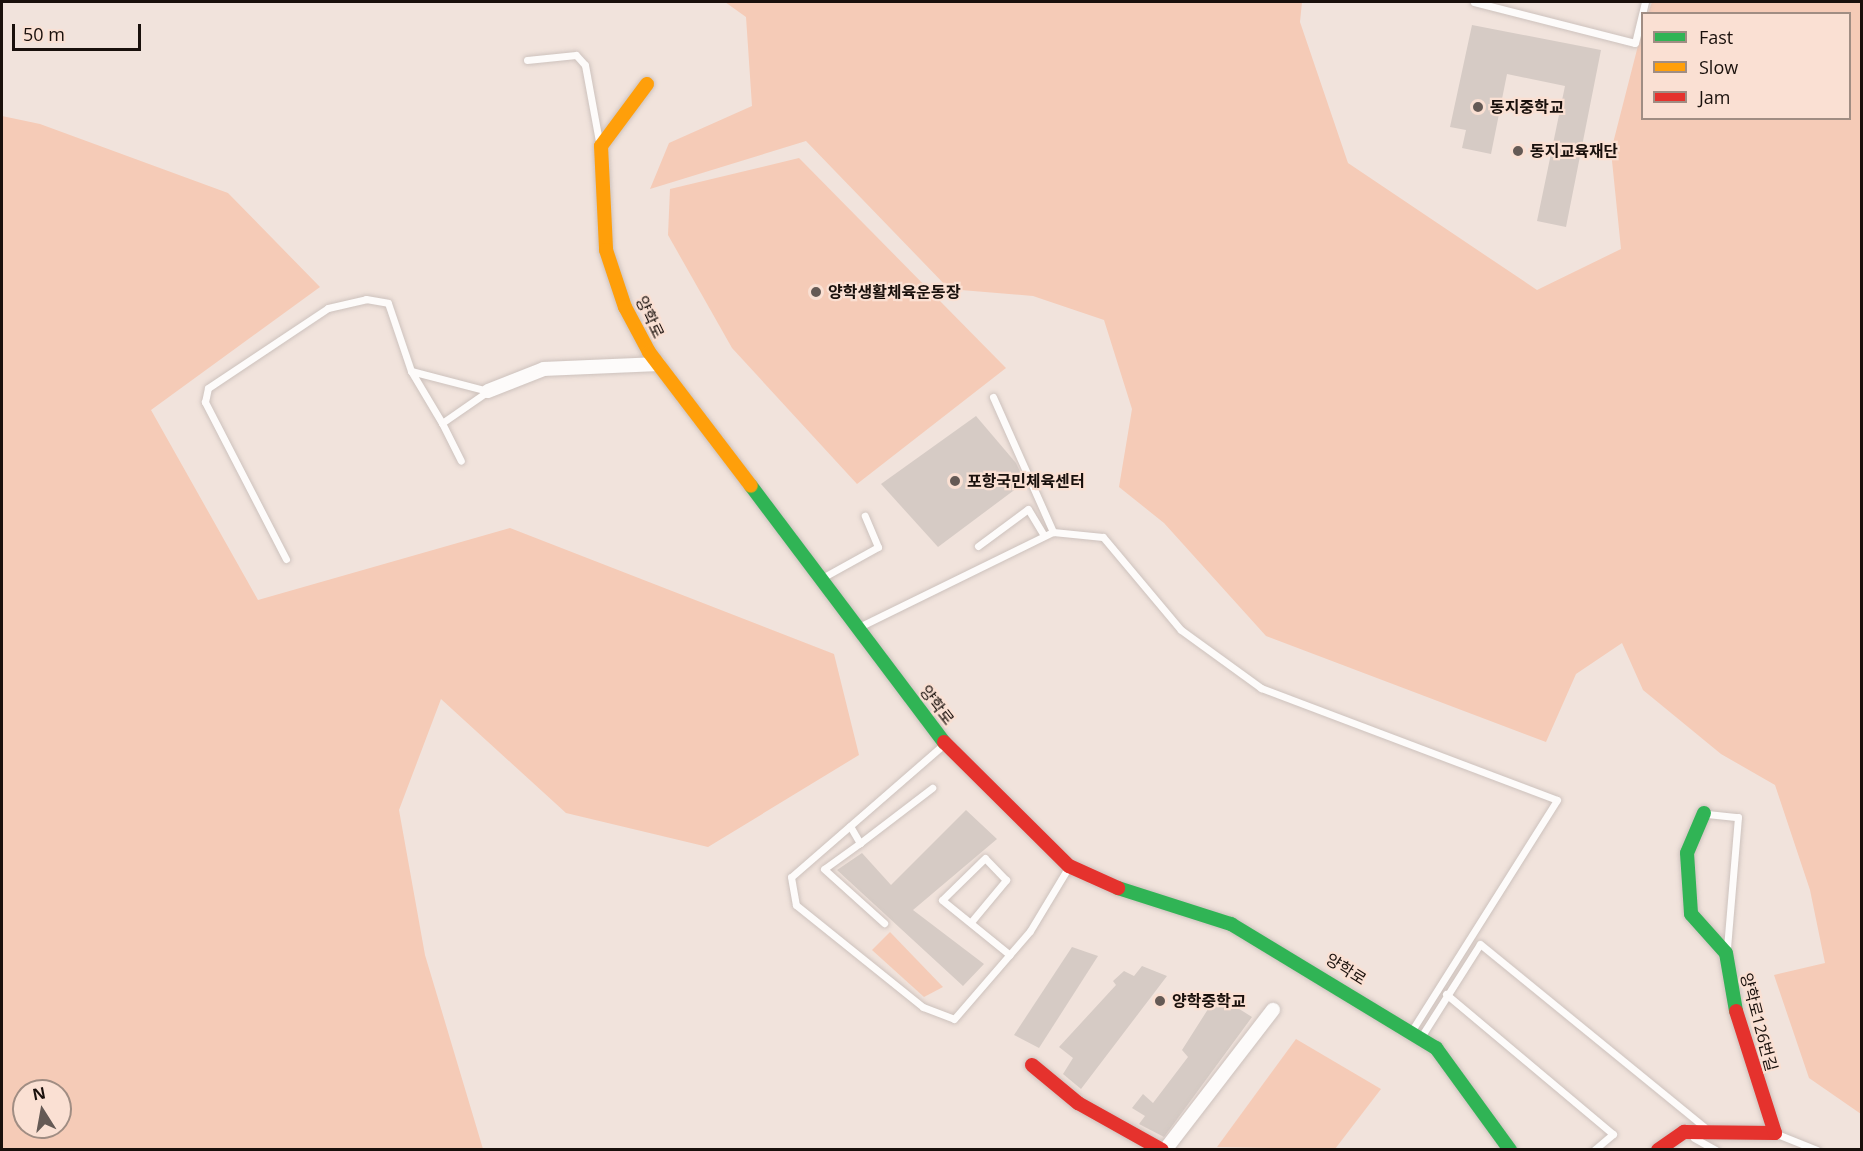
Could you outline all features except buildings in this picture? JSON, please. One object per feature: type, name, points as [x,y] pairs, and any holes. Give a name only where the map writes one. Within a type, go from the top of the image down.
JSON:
[{"type":"street","points":[[601,146],[647,84]]},
{"type":"street","name":"양학로","points":[[601,146],[606,250],[626,307],[658,364],[945,743],[1069,866],[1124,891],[1231,924],[1364,1000],[1414,1037],[1436,1048],[1461,1077],[1510,1149]]},
{"type":"street","points":[[488,391],[544,369],[658,364]]},
{"type":"street","points":[[1704,813],[1687,853],[1691,914],[1726,953]]},
{"type":"street","name":"양학로126번길","points":[[1726,953],[1729,987],[1775,1133]]},
{"type":"street","points":[[1032,1065],[1078,1102],[1164,1149],[1273,1010]]},
{"type":"street","points":[[1658,1149],[1684,1132],[1775,1133]]},
{"type":"lane","points":[[1474,2],[1635,43],[1641,18]]},
{"type":"lane","points":[[527,60],[576,55],[585,65],[590,113],[601,146]]},
{"type":"lane","points":[[286,559],[205,402],[207,388],[328,308],[366,299],[388,303],[411,371],[442,423],[461,461]]},
{"type":"lane","points":[[411,371],[488,391]]},
{"type":"lane","points":[[442,423],[488,391]]},
{"type":"lane","points":[[993,397],[1053,532]]},
{"type":"lane","points":[[978,546],[1028,509],[1044,536]]},
{"type":"lane","points":[[822,578],[878,547],[865,516]]},
{"type":"lane","points":[[857,629],[1053,532],[1103,537],[1181,630],[1261,688],[1557,800],[1414,1037]]},
{"type":"lane","points":[[945,743],[791,878],[796,905],[923,1007],[954,1019],[1010,955],[1069,866]]},
{"type":"lane","points":[[884,923],[825,869],[932,788]]},
{"type":"lane","points":[[1704,813],[1738,817],[1726,953]]},
{"type":"lane","points":[[850,826],[860,843]]},
{"type":"lane","points":[[971,922],[1006,880],[985,858],[942,900],[1010,955]]},
{"type":"lane","points":[[1414,1037],[1480,944],[1709,1131]]},
{"type":"lane","points":[[1446,994],[1613,1134],[1594,1149]]},
{"type":"lane","points":[[1684,1132],[1716,1149]]},
{"type":"lane","points":[[1775,1133],[1817,1149]]},
{"type":"shaded area","points":[[725,2],[1302,2],[1300,22],[1348,163],[1537,290],[1621,249],[1611,151],[1641,34],[1641,120],[1851,120],[1851,12],[1648,12],[1652,2],[1861,2],[1861,1114],[1809,1078],[1774,975],[1825,963],[1810,890],[1775,785],[1721,754],[1643,690],[1622,643],[1576,674],[1546,742],[1266,636],[1164,523],[1119,487],[1132,409],[1104,320],[1033,296],[949,289],[806,141],[650,189],[669,143],[752,106],[746,17]]},
{"type":"shaded area","points":[[2,116],[40,124],[228,193],[320,287],[151,410],[258,600],[510,528],[834,654],[859,755],[708,847],[566,813],[441,699],[399,810],[425,955],[483,1149],[2,1149]]},
{"type":"shaded area","name":"양학생활체육운동장","points":[[799,158],[1006,368],[857,484],[732,348],[668,235],[670,189]]},
{"type":"shaded area","points":[[890,932],[943,987],[924,997],[872,950]]},
{"type":"shaded area","points":[[1296,1039],[1381,1089],[1335,1149],[1217,1147]]},
{"type":"traffic: fast","points":[[751,486],[944,742]]},
{"type":"traffic: fast","points":[[1704,813],[1687,853],[1691,914],[1726,953],[1736,1011]]},
{"type":"traffic: fast","points":[[1118,888],[1231,924],[1436,1048],[1510,1150]]},
{"type":"traffic: slow","points":[[647,84],[601,146],[606,250],[625,307],[649,352],[751,486]]},
{"type":"traffic: jam","points":[[944,742],[1069,866],[1118,888]]},
{"type":"traffic: jam","points":[[1658,1150],[1684,1132],[1775,1133],[1736,1011]]},
{"type":"traffic: jam","points":[[1032,1065],[1078,1103],[1162,1150]]},
{"type":"place","name":"동지중학교","points":[[1478,107]]},
{"type":"place","name":"동지교육재단","points":[[1518,151]]},
{"type":"place","name":"양학생활체육운동장","points":[[816,292]]},
{"type":"place","name":"포항국민체육센터","points":[[955,481]]},
{"type":"place","name":"양학중학교","points":[[1160,1001]]}]
